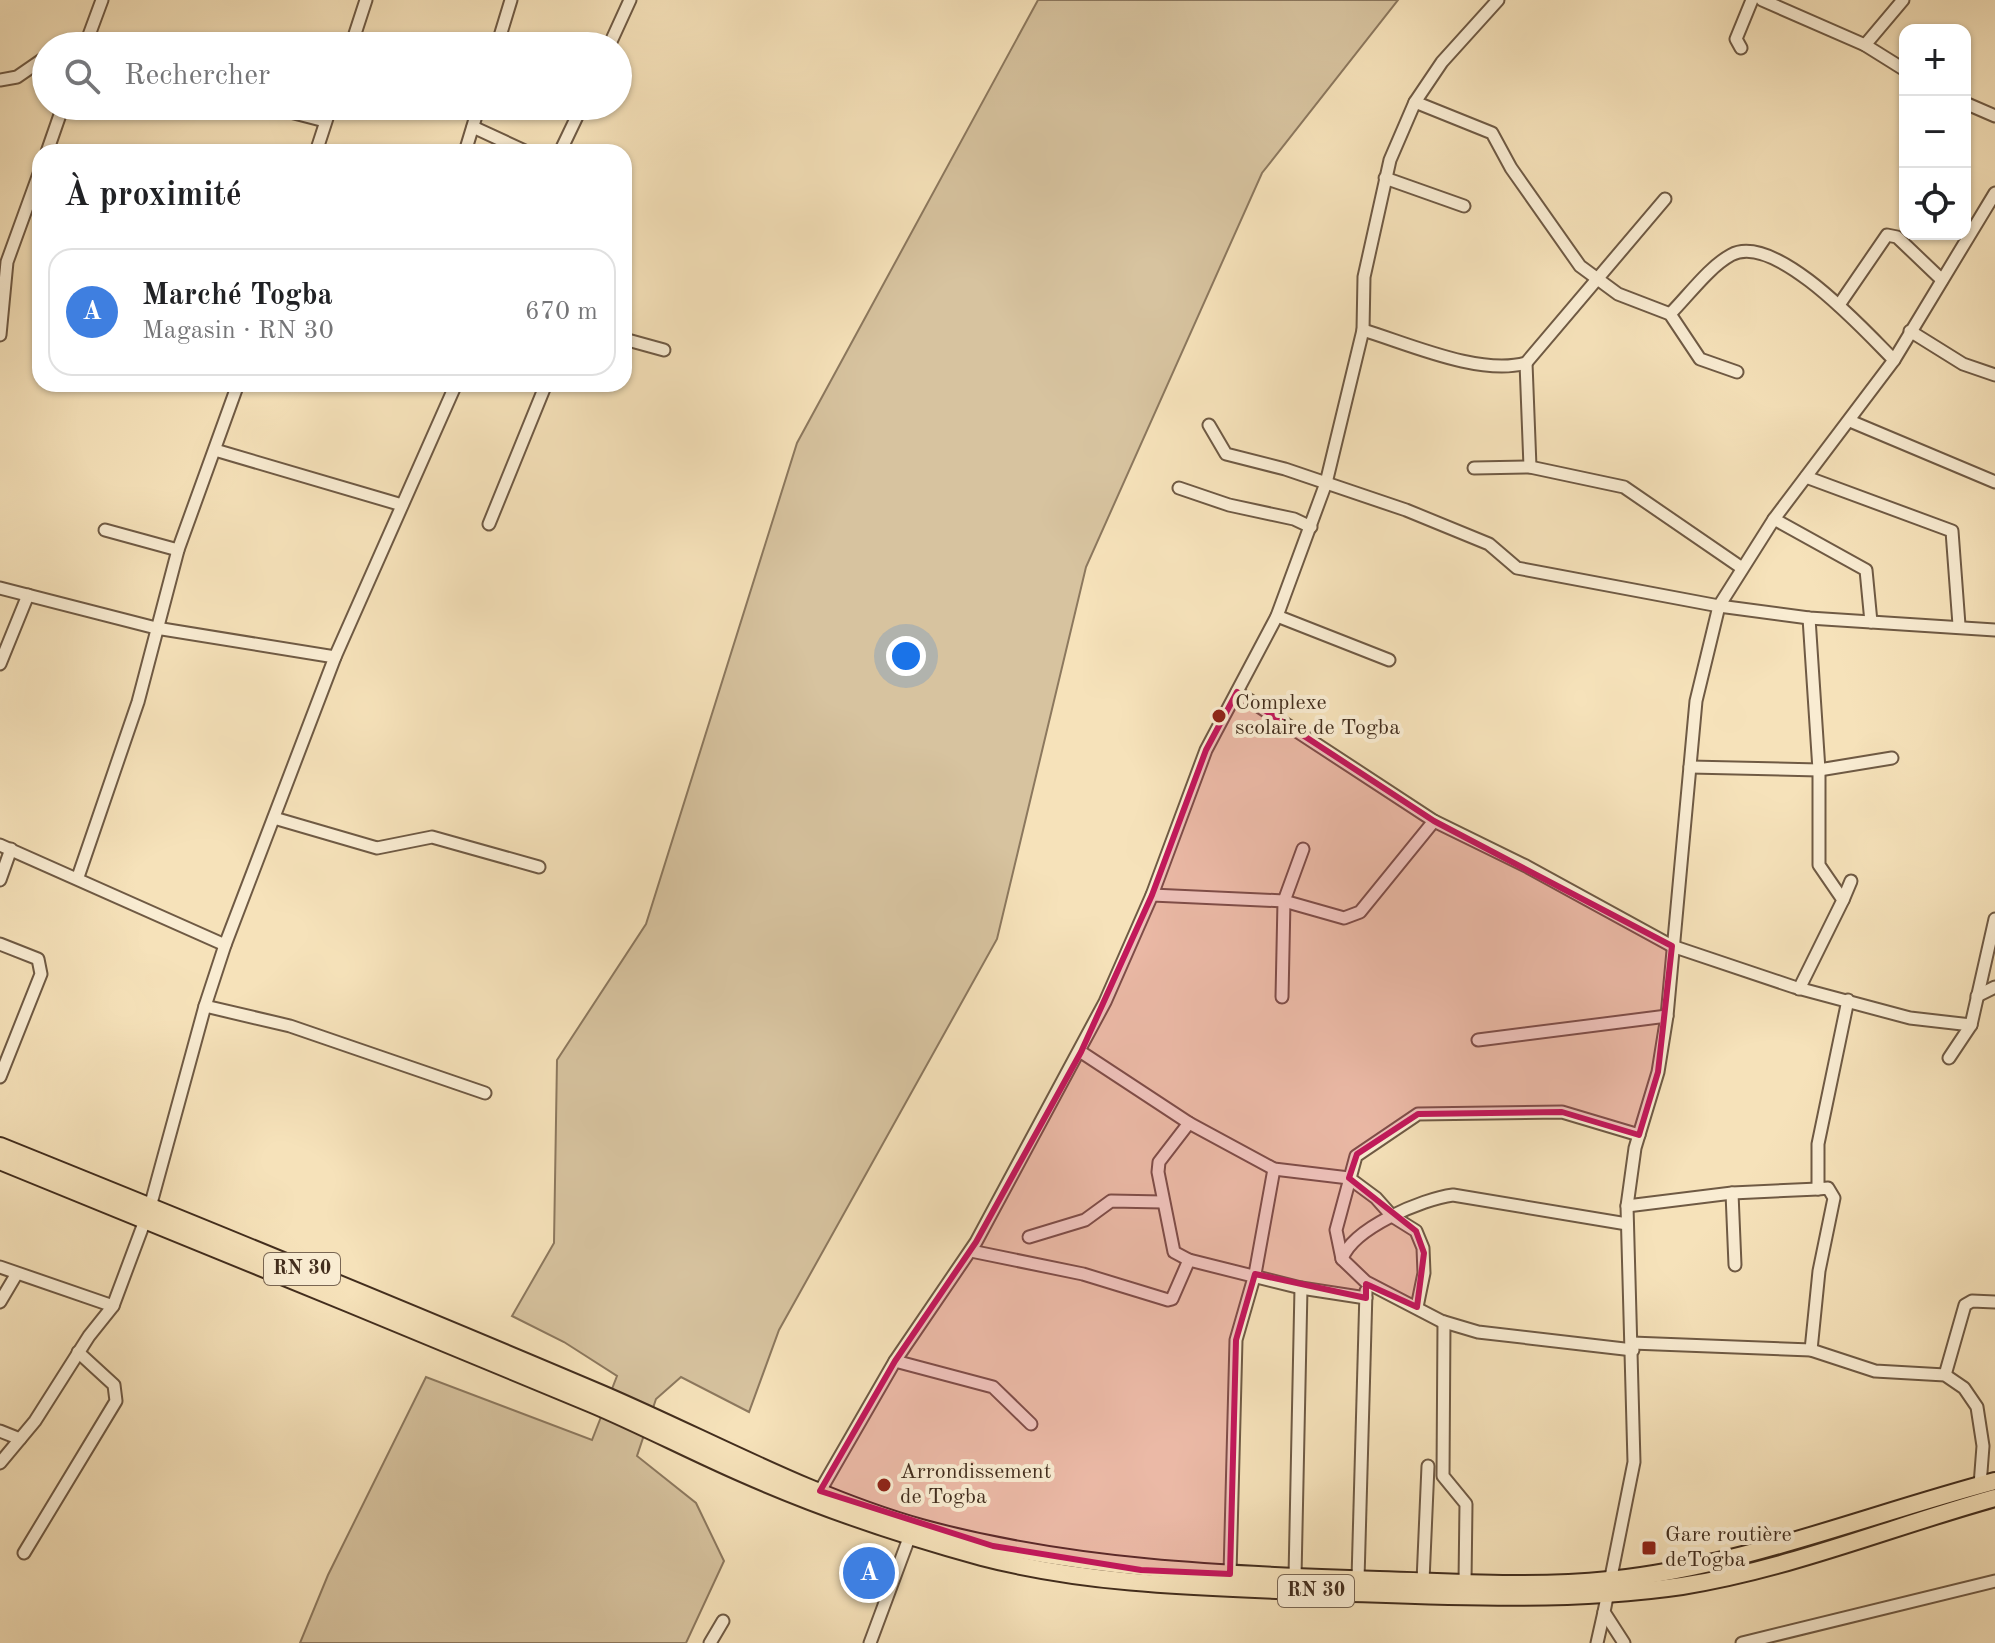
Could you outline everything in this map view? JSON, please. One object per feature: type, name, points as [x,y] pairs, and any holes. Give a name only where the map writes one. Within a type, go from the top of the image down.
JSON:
[{"type":"main road","name":"RN 30","points":[[0,1146],[148,1213],[600,1400],[813,1503],[912,1531],[1065,1560],[1141,1570],[1295,1577],[1683,1586],[1794,1559],[1995,1498]]},
{"type":"main road","name":"RN 30","points":[[0,1161],[148,1213]]},
{"type":"main road","name":"RN 30","points":[[653,1424],[912,1531],[990,1559],[1139,1582],[1464,1596],[1607,1586],[1791,1544],[1988,1483]]},
{"type":"street","points":[[90,32],[102,0]]},
{"type":"street","points":[[356,32],[366,0]]},
{"type":"street","points":[[501,32],[511,0]]},
{"type":"street","points":[[615,32],[630,0]]},
{"type":"street","points":[[820,1491],[895,1361],[971,1251],[1081,1052],[1152,895],[1206,750],[1277,616],[1311,527],[1326,483],[1363,330],[1364,277],[1385,178],[1415,102],[1442,62],[1498,0]]},
{"type":"street","points":[[1741,48],[1736,39],[1752,0]]},
{"type":"street","points":[[1762,0],[1865,45],[1899,66]]},
{"type":"street","points":[[1865,45],[1903,0]]},
{"type":"street","points":[[0,80],[17,77],[32,67]]},
{"type":"street","points":[[1415,102],[1492,133],[1511,168],[1580,266],[1600,277],[1618,294],[1670,314],[1700,359],[1737,372]]},
{"type":"street","points":[[1971,106],[1995,116]]},
{"type":"street","points":[[50,144],[58,120]]},
{"type":"street","points":[[318,144],[325,121],[321,120]]},
{"type":"street","points":[[468,144],[475,120]]},
{"type":"street","points":[[564,144],[575,120]]},
{"type":"street","points":[[473,127],[510,144]]},
{"type":"street","points":[[1385,178],[1464,206]]},
{"type":"street","points":[[0,335],[7,262],[32,193]]},
{"type":"street","points":[[1597,1643],[1634,1462],[1627,1206],[1639,1135],[1658,1072],[1667,1016],[1696,701],[1719,606],[1774,519],[1894,360],[1995,193]]},
{"type":"street","points":[[1363,330],[1483,364],[1506,368],[1526,363],[1665,199]]},
{"type":"street","points":[[1839,305],[1887,235],[1897,237],[1942,280]]},
{"type":"street","points":[[1670,314],[1730,255],[1746,250],[1769,255],[1839,305],[1894,360]]},
{"type":"street","points":[[1910,331],[1963,364],[1995,375]]},
{"type":"street","points":[[632,341],[664,350]]},
{"type":"street","points":[[1526,363],[1530,467]]},
{"type":"street","points":[[78,877],[138,702],[178,550],[235,392]]},
{"type":"street","points":[[0,1463],[113,1306],[148,1213],[225,945],[335,657],[452,392]]},
{"type":"street","points":[[489,524],[543,392]]},
{"type":"street","points":[[1850,421],[1995,482]]},
{"type":"street","points":[[1209,425],[1226,454],[1406,510],[1489,544],[1517,568],[1719,606],[1809,618],[1959,625],[1995,630]]},
{"type":"street","points":[[215,450],[402,505]]},
{"type":"street","points":[[1474,468],[1530,467],[1624,487],[1742,568]]},
{"type":"street","points":[[1806,477],[1952,531],[1959,625]]},
{"type":"street","points":[[1179,488],[1229,505],[1294,519],[1311,527]]},
{"type":"street","points":[[1774,519],[1866,570],[1871,622]]},
{"type":"street","points":[[105,530],[178,550]]},
{"type":"street","points":[[0,588],[156,628],[335,657]]},
{"type":"street","points":[[0,664],[28,595]]},
{"type":"street","points":[[1277,616],[1389,660]]},
{"type":"street","points":[[1809,618],[1819,770],[1819,865],[1843,900]]},
{"type":"street","points":[[1237,692],[1434,821],[1526,866],[1672,946],[1799,989],[1910,1018],[1971,1025]]},
{"type":"street","points":[[1690,767],[1819,770],[1892,758]]},
{"type":"street","points":[[274,818],[377,848],[432,837],[539,867]]},
{"type":"street","points":[[1152,895],[1284,901],[1344,918],[1360,912],[1434,821]]},
{"type":"street","points":[[0,880],[6,847],[225,945]]},
{"type":"street","points":[[1282,997],[1284,901],[1303,849]]},
{"type":"street","points":[[1799,989],[1851,881]]},
{"type":"street","points":[[1949,1058],[1971,1025],[1995,919]]},
{"type":"street","points":[[0,944],[38,959],[41,974],[0,1077]]},
{"type":"street","points":[[1977,996],[1995,987]]},
{"type":"street","points":[[1818,1189],[1818,1144],[1848,1000]]},
{"type":"street","points":[[205,1006],[290,1026],[485,1093]]},
{"type":"street","points":[[1478,1040],[1667,1016]]},
{"type":"street","points":[[1081,1052],[1189,1123],[1274,1169],[1349,1178],[1376,1198],[1392,1216],[1416,1231],[1423,1248],[1424,1273],[1417,1307]]},
{"type":"street","points":[[1639,1135],[1562,1112],[1418,1114],[1359,1153],[1349,1178],[1336,1230],[1342,1259],[1366,1282],[1444,1322],[1478,1332],[1633,1346],[1811,1350],[1875,1371],[1945,1375],[1964,1388],[1977,1407],[1988,1483]]},
{"type":"street","points":[[1189,1123],[1159,1162],[1163,1202],[1174,1252],[1189,1260],[1255,1274],[1301,1288],[1366,1298]]},
{"type":"street","points":[[1230,1574],[1236,1340],[1255,1274],[1274,1169]]},
{"type":"street","points":[[1627,1206],[1732,1193],[1828,1188],[1834,1198],[1819,1271],[1811,1350]]},
{"type":"street","points":[[1732,1193],[1735,1265]]},
{"type":"street","points":[[1342,1259],[1351,1243],[1392,1216],[1428,1200],[1453,1195],[1627,1224]]},
{"type":"street","points":[[1029,1237],[1085,1220],[1111,1201],[1163,1202]]},
{"type":"street","points":[[971,1251],[1083,1274],[1168,1300],[1172,1299],[1189,1260]]},
{"type":"street","points":[[0,1267],[113,1306]]},
{"type":"street","points":[[0,1302],[16,1275]]},
{"type":"street","points":[[1358,1579],[1366,1282]]},
{"type":"street","points":[[1295,1577],[1301,1288]]},
{"type":"street","points":[[1945,1375],[1965,1305],[1972,1301],[1995,1302]]},
{"type":"street","points":[[1444,1322],[1443,1476],[1466,1504],[1465,1582]]},
{"type":"street","points":[[24,1553],[116,1401],[114,1385],[78,1352]]},
{"type":"street","points":[[895,1361],[993,1387],[1031,1424]]},
{"type":"street","points":[[0,1431],[20,1439]]},
{"type":"street","points":[[1423,1581],[1428,1466]]},
{"type":"street","points":[[870,1643],[912,1531]]},
{"type":"street","points":[[1742,1643],[1995,1581]]},
{"type":"street","points":[[1604,1612],[1624,1643]]},
{"type":"street","points":[[710,1643],[723,1621]]},
{"type":"highlighted area","points":[[1237,692],[1434,821],[1672,946],[1658,1072],[1639,1135],[1562,1112],[1418,1114],[1357,1154],[1349,1178],[1416,1231],[1424,1253],[1417,1307],[1366,1284],[1366,1298],[1255,1274],[1236,1340],[1230,1574],[1141,1570],[993,1546],[820,1491],[895,1361],[976,1242],[1081,1052],[1152,895],[1206,750]]},
{"type":"shaded area","points":[[1038,0],[1398,0],[1262,173],[1086,567],[997,939],[779,1330],[749,1412],[681,1377],[656,1399],[637,1456],[696,1503],[724,1561],[686,1643],[300,1643],[328,1575],[426,1377],[592,1440],[617,1376],[564,1342],[512,1316],[554,1243],[557,1060],[646,924],[797,443]]},
{"type":"place","name":"Complexe scolaire de Togba","points":[[1219,716]]},
{"type":"place","name":"Arrondissement de Togba","points":[[884,1485]]},
{"type":"place","name":"Gare routière deTogba","points":[[1649,1548]]},
{"type":"place","name":"Marché Togba","points":[[869,1573]]}]
